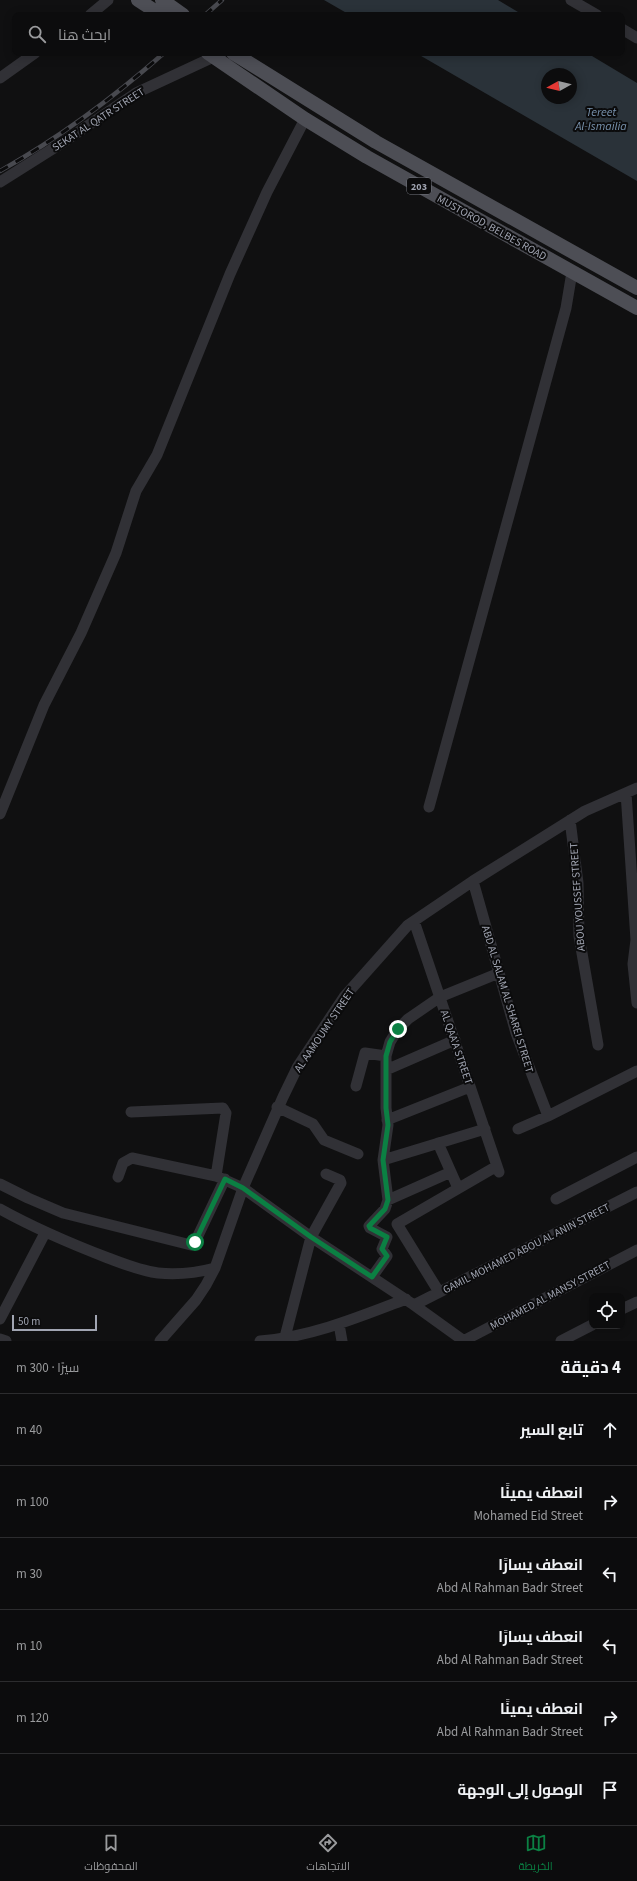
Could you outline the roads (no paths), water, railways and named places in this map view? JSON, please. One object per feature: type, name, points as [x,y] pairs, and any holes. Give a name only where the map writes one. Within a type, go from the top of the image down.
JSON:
[{"type":"main road","points":[[138,0],[156,12]]},
{"type":"main road","points":[[162,0],[178,12]]},
{"type":"main road","name":"MUSTOROD, BELBES ROAD","points":[[217,56],[305,119],[367,157],[637,308]]},
{"type":"main road","name":"MUSTOROD, BELBES ROAD","points":[[238,56],[376,142],[637,288]]},
{"type":"main road","points":[[367,157],[376,142]]},
{"type":"street","points":[[94,12],[108,0]]},
{"type":"street","points":[[571,0],[592,12]]},
{"type":"street","points":[[625,31],[637,38]]},
{"type":"street","points":[[0,78],[31,56]]},
{"type":"street","name":"SEKAT AL QATR STREET","points":[[0,182],[65,141],[136,93],[210,56]]},
{"type":"street","points":[[0,814],[44,705],[81,633],[116,553],[136,491],[157,455],[230,274],[267,192],[305,119]]},
{"type":"street","points":[[429,807],[566,308],[572,272]]},
{"type":"street","name":"AL AAMOUMY STREET","points":[[160,1341],[196,1300],[215,1268],[243,1188],[277,1108],[298,1066],[344,997],[408,925],[473,881],[585,811],[637,788]]},
{"type":"street","points":[[626,793],[633,838],[637,940],[635,974],[637,1003]]},
{"type":"street","name":"ABOU YOUSSEF STREET","points":[[570,820],[578,883],[579,943],[598,1046]]},
{"type":"street","name":"ABD AL SALAM AL SHAREI STREET","points":[[473,881],[523,1054],[548,1116]]},
{"type":"street","name":"AL QAA'A STREET","points":[[414,921],[498,1169],[458,1188]]},
{"type":"street","points":[[372,1277],[387,1258],[387,1255],[382,1249],[388,1238],[386,1235],[370,1228],[369,1226],[385,1209],[388,1200],[383,1160],[388,1125],[386,1056],[390,1042],[398,1029],[408,1019],[440,997],[499,973]]},
{"type":"street","points":[[386,1070],[454,1040]]},
{"type":"street","points":[[356,1086],[364,1053],[386,1056]]},
{"type":"street","points":[[518,1129],[548,1116],[637,1071]]},
{"type":"street","points":[[387,1120],[470,1087]]},
{"type":"street","points":[[0,1184],[63,1213],[191,1245],[195,1242],[220,1178],[226,1113],[223,1108],[131,1112]]},
{"type":"street","points":[[277,1108],[313,1124],[324,1140],[358,1154]]},
{"type":"street","points":[[383,1160],[484,1129]]},
{"type":"street","points":[[438,1143],[458,1188],[397,1224],[439,1292]]},
{"type":"street","points":[[556,1199],[637,1157]]},
{"type":"street","points":[[118,1177],[123,1163],[132,1158],[220,1178],[243,1188],[311,1237],[410,1302],[463,1341]]},
{"type":"street","points":[[388,1200],[451,1172]]},
{"type":"street","points":[[285,1337],[311,1237],[341,1183],[340,1180],[326,1174]]},
{"type":"street","name":"GAMIL MOHAMED ABOU AL ANIN STREET","points":[[260,1341],[285,1337],[311,1336],[339,1324],[439,1292],[637,1192]]},
{"type":"street","points":[[1,1211],[45,1233],[138,1268],[157,1273],[177,1274],[196,1273],[215,1268]]},
{"type":"street","points":[[0,1319],[45,1233]]},
{"type":"street","name":"MOHAMED AL MANSY STREET","points":[[463,1341],[637,1250]]},
{"type":"street","points":[[625,1308],[637,1302]]},
{"type":"street","points":[[339,1324],[342,1341]]},
{"type":"street","points":[[561,1341],[589,1327]]},
{"type":"street","points":[[0,1339],[6,1341]]},
{"type":"water","points":[[324,0],[498,0],[518,12],[345,12]]},
{"type":"water","name":"Tereet Al-Ismailia","points":[[421,56],[592,56],[637,83],[637,181]]},
{"type":"railway","points":[[208,12],[222,0]]},
{"type":"railway","points":[[0,171],[43,145],[85,116],[125,86],[160,56]]}]
